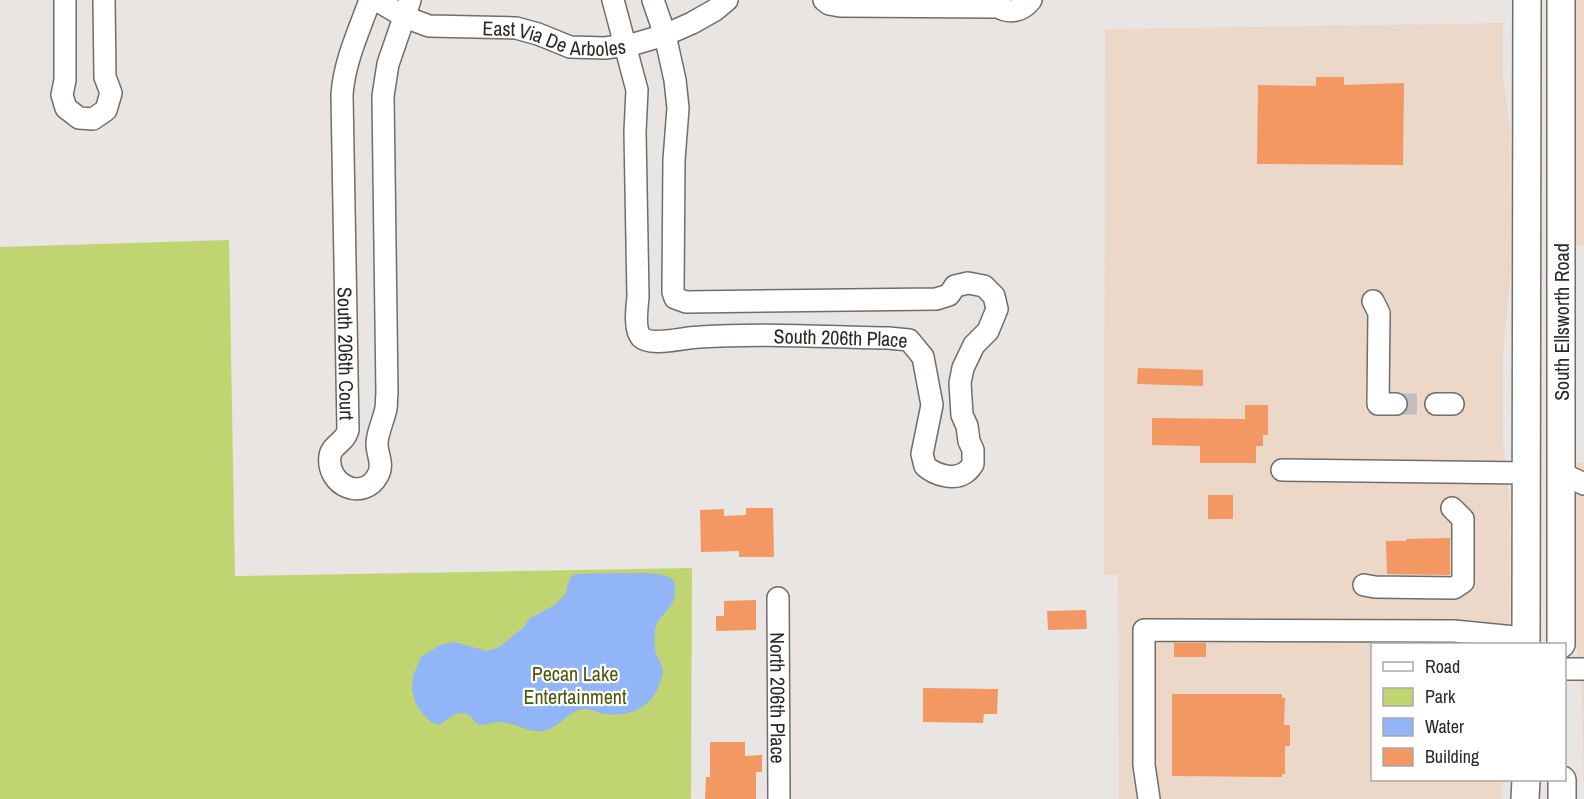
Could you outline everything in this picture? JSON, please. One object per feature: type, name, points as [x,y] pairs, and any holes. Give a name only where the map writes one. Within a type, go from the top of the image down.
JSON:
[{"type":"main road","name":"South Ellsworth Road","points":[[1526,641],[1527,0]]},
{"type":"main road","name":"South Ellsworth Road","points":[[1561,0],[1561,105],[1576,476],[1561,643]]},
{"type":"main road","points":[[1527,109],[1538,110],[1561,105]]},
{"type":"main road","points":[[1526,473],[1576,476]]},
{"type":"main road","points":[[1525,799],[1526,781]]},
{"type":"main road","points":[[1562,781],[1562,799]]},
{"type":"street","points":[[65,0],[65,80],[62,95],[66,108],[72,113],[79,118],[93,119],[106,110],[111,93],[105,77],[104,0]]},
{"type":"street","name":"South 206th Court","points":[[370,0],[349,59],[343,80],[342,95],[348,430],[344,439],[330,454],[330,468],[334,478],[341,485],[351,489],[360,489],[371,484],[381,468],[377,445],[387,394],[383,96],[388,64],[407,8]]},
{"type":"street","name":"East Via De Arboles","points":[[376,0],[407,8],[429,26],[516,28],[570,46],[605,48],[664,35],[692,23],[727,0]]},
{"type":"street","points":[[613,0],[625,45]]},
{"type":"street","points":[[653,0],[664,35]]},
{"type":"street","points":[[824,0],[840,6],[998,7],[1012,12],[1024,7],[1031,0]]},
{"type":"street","name":"South 206th Place","points":[[625,45],[637,90],[635,132],[637,320],[642,338],[651,342],[729,335],[909,340],[923,357],[932,405],[922,454],[926,466],[939,475],[965,474],[973,464],[973,450],[962,415],[960,383],[963,368],[974,345],[988,331],[997,309],[994,296],[984,286],[968,283],[955,286],[949,295],[936,299],[686,302],[675,298],[673,292],[674,160],[678,108],[675,80],[664,35]]},
{"type":"street","points":[[1373,301],[1379,313],[1378,404],[1396,404]]},
{"type":"street","points":[[1282,470],[1526,473]]},
{"type":"street","points":[[1364,585],[1454,588],[1463,582],[1463,519],[1452,508]]},
{"type":"street","name":"North 206th Place","points":[[778,598],[779,799]]},
{"type":"street","points":[[1149,799],[1144,765],[1144,630],[1454,631],[1526,641]]},
{"type":"street","points":[[1566,669],[1584,669]]},
{"type":"shaded area","points":[[1576,0],[1584,0],[1584,245],[1575,245]]},
{"type":"shaded area","points":[[1503,23],[1503,77],[1510,126],[1511,272],[1503,355],[1503,442],[1510,502],[1510,643],[1371,643],[1371,781],[1503,781],[1501,799],[1119,799],[1118,575],[1104,575],[1105,29]]},
{"type":"shaded area","points":[[1575,463],[1584,463],[1584,799],[1582,697],[1575,633]]},
{"type":"green space","name":"Pecan Lake Entertainment","points":[[229,240],[235,576],[692,568],[691,799],[0,799],[0,247]]},
{"type":"water","points":[[576,574],[664,575],[674,581],[675,586],[672,603],[658,621],[655,630],[655,651],[662,667],[662,678],[652,698],[639,709],[615,715],[586,709],[579,710],[549,729],[538,731],[505,722],[479,725],[463,713],[447,719],[440,725],[431,722],[415,702],[412,689],[413,676],[421,657],[440,645],[454,642],[487,651],[499,647],[524,627],[530,618],[555,605],[566,593],[571,577]]},
{"type":"building","points":[[1316,77],[1344,77],[1344,85],[1404,83],[1403,165],[1257,164],[1258,85],[1316,86]]},
{"type":"building","points":[[1138,368],[1203,370],[1203,386],[1137,384]]},
{"type":"building","points":[[1245,405],[1268,405],[1268,435],[1263,435],[1263,446],[1256,446],[1256,463],[1200,463],[1200,446],[1152,445],[1152,418],[1245,419]]},
{"type":"building","points":[[1208,495],[1233,495],[1233,519],[1208,519]]},
{"type":"building","points":[[746,508],[773,508],[774,557],[739,557],[739,551],[701,552],[700,510],[724,509],[724,516],[746,515]]},
{"type":"building","points":[[1450,538],[1450,575],[1387,574],[1386,541]]},
{"type":"building","points":[[756,600],[756,630],[716,631],[716,616],[724,616],[724,601]]},
{"type":"building","points":[[1086,610],[1087,629],[1048,630],[1047,611]]},
{"type":"building","points":[[1174,643],[1206,643],[1206,657],[1174,657]]},
{"type":"building","points":[[923,688],[998,689],[997,714],[984,714],[983,723],[923,722]]},
{"type":"building","points":[[1172,694],[1282,694],[1282,698],[1285,698],[1284,725],[1290,725],[1290,746],[1285,746],[1285,774],[1282,774],[1282,777],[1172,776]]},
{"type":"building","points":[[710,742],[745,742],[745,756],[762,755],[762,772],[756,772],[756,799],[705,799],[706,777],[710,777]]},
{"type":"tunnel","points":[[1396,404],[1436,404]]}]
